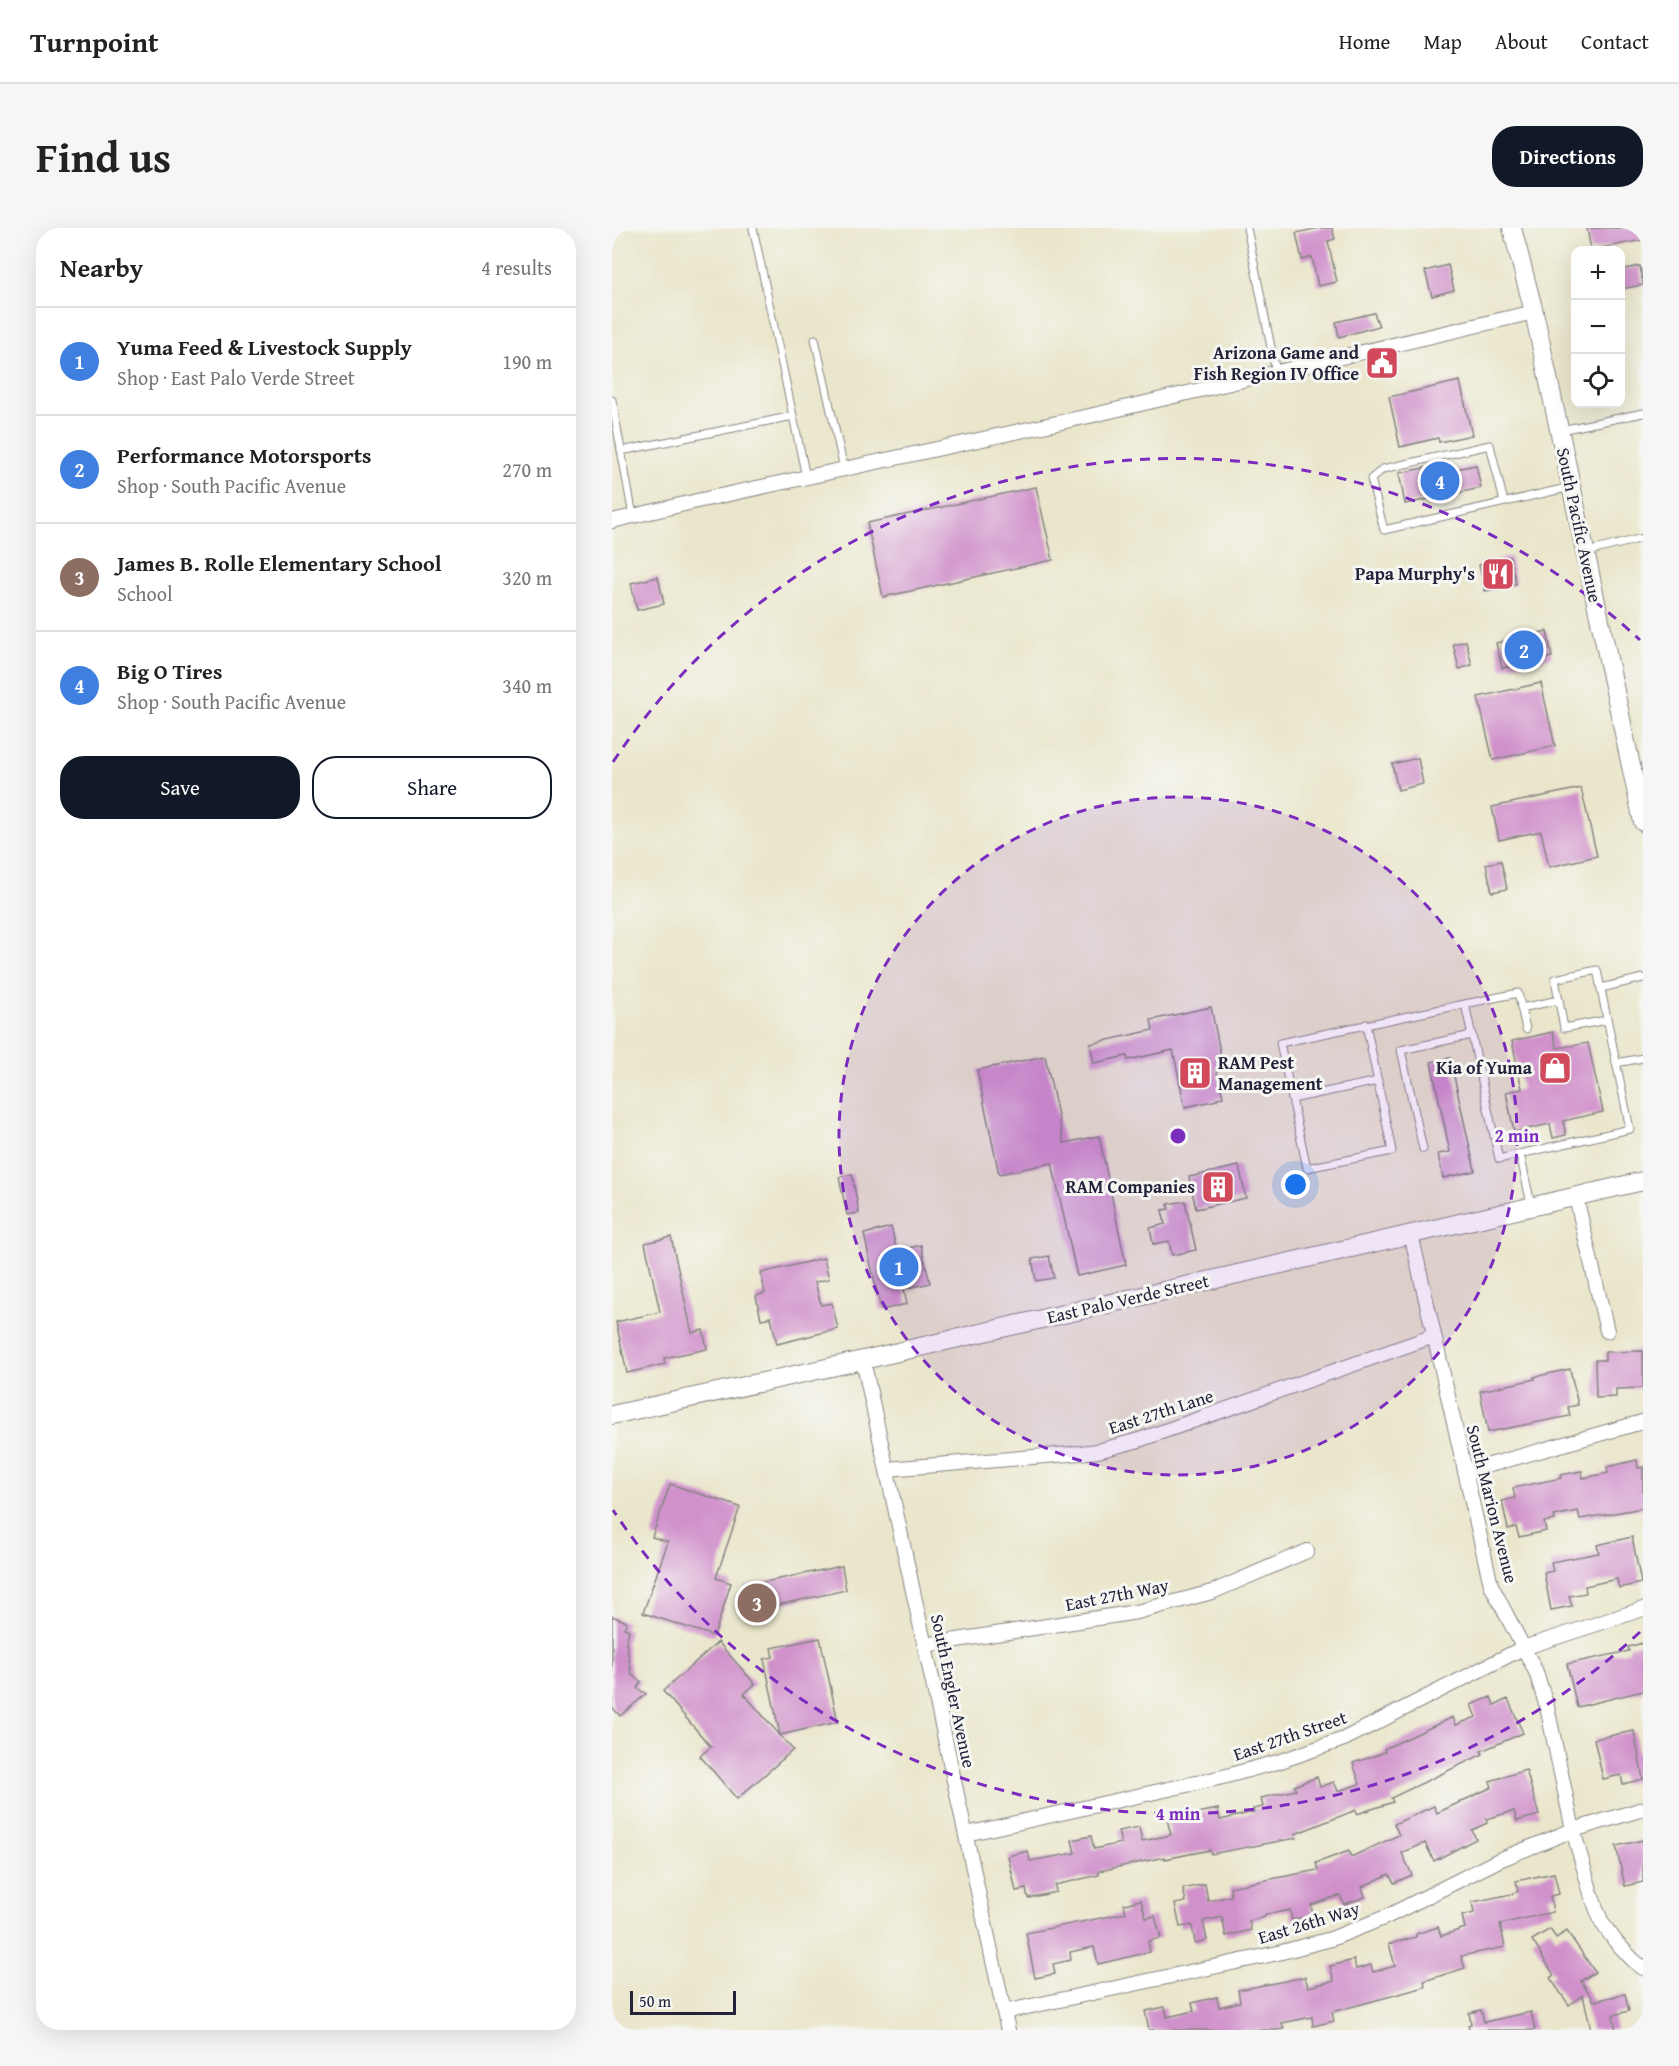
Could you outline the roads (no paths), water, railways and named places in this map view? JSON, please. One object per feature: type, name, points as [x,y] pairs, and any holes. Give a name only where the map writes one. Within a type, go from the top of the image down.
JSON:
[{"type":"street","name":"South Pacific Avenue","points":[[1512,228],[1534,312],[1643,822]]},
{"type":"street","points":[[612,521],[1089,416],[1534,312]]},
{"type":"street","name":"East Palo Verde Street","points":[[612,1415],[863,1360],[1643,1181]]},
{"type":"street","points":[[1576,1197],[1608,1331]]},
{"type":"street","name":"South Marion Avenue","points":[[1411,1234],[1491,1585],[1536,1672],[1547,1707],[1573,1830],[1592,1897],[1602,1923],[1616,1942],[1643,1968]]},
{"type":"street","name":"East 27th Lane","points":[[887,1468],[1098,1451],[1139,1440],[1434,1336]]},
{"type":"street","name":"South Engler Avenue","points":[[863,1360],[1008,2030]]},
{"type":"street","points":[[1465,1472],[1642,1422]]},
{"type":"street","name":"East 27th Way","points":[[925,1644],[1137,1612],[1212,1592],[1307,1551]]},
{"type":"street","name":"East 27th Street","points":[[966,1834],[1223,1777],[1281,1761],[1344,1739],[1523,1648],[1643,1609]]},
{"type":"street","name":"East 26th Way","points":[[1004,2012],[1278,1953],[1331,1939],[1386,1917],[1499,1860],[1573,1830],[1643,1809]]},
{"type":"lane","points":[[753,228],[806,477]]},
{"type":"lane","points":[[1247,228],[1276,372]]},
{"type":"lane","points":[[815,339],[844,469]]},
{"type":"lane","points":[[612,400],[633,516]]},
{"type":"lane","points":[[1559,430],[1643,413]]},
{"type":"lane","points":[[621,451],[793,416]]},
{"type":"lane","points":[[1504,502],[1490,444],[1383,469],[1371,479],[1384,530],[1570,487]]},
{"type":"lane","points":[[1585,552],[1643,538]]},
{"type":"lane","points":[[1465,1004],[1499,1159],[1630,1129],[1597,970],[1554,979],[1564,1028],[1607,1020]]},
{"type":"lane","points":[[1601,988],[1643,978]]},
{"type":"lane","points":[[1366,1024],[1392,1150],[1307,1168],[1280,1043],[1366,1024],[1518,993],[1526,1029]]},
{"type":"lane","points":[[1521,1008],[1559,1000]]},
{"type":"lane","points":[[1423,1149],[1401,1050],[1472,1035]]},
{"type":"lane","points":[[1616,1063],[1643,1058]]},
{"type":"lane","points":[[1292,1099],[1378,1081]]},
{"type":"lane","points":[[1520,1154],[1531,1207]]},
{"type":"place","name":"Arizona Game and Fish Region IV Office","points":[[1382,363]]},
{"type":"place","name":"Big O Tires","points":[[1440,481]]},
{"type":"place","name":"Papa Murphy's","points":[[1498,574]]},
{"type":"place","name":"Performance Motorsports","points":[[1524,650]]},
{"type":"place","name":"Kia of Yuma","points":[[1555,1068]]},
{"type":"place","name":"RAM Pest Management","points":[[1195,1073]]},
{"type":"place","name":"RAM Companies","points":[[1218,1187]]},
{"type":"place","name":"Yuma Feed & Livestock Supply","points":[[899,1267]]},
{"type":"place","name":"James B. Rolle Elementary School","points":[[757,1603]]}]
